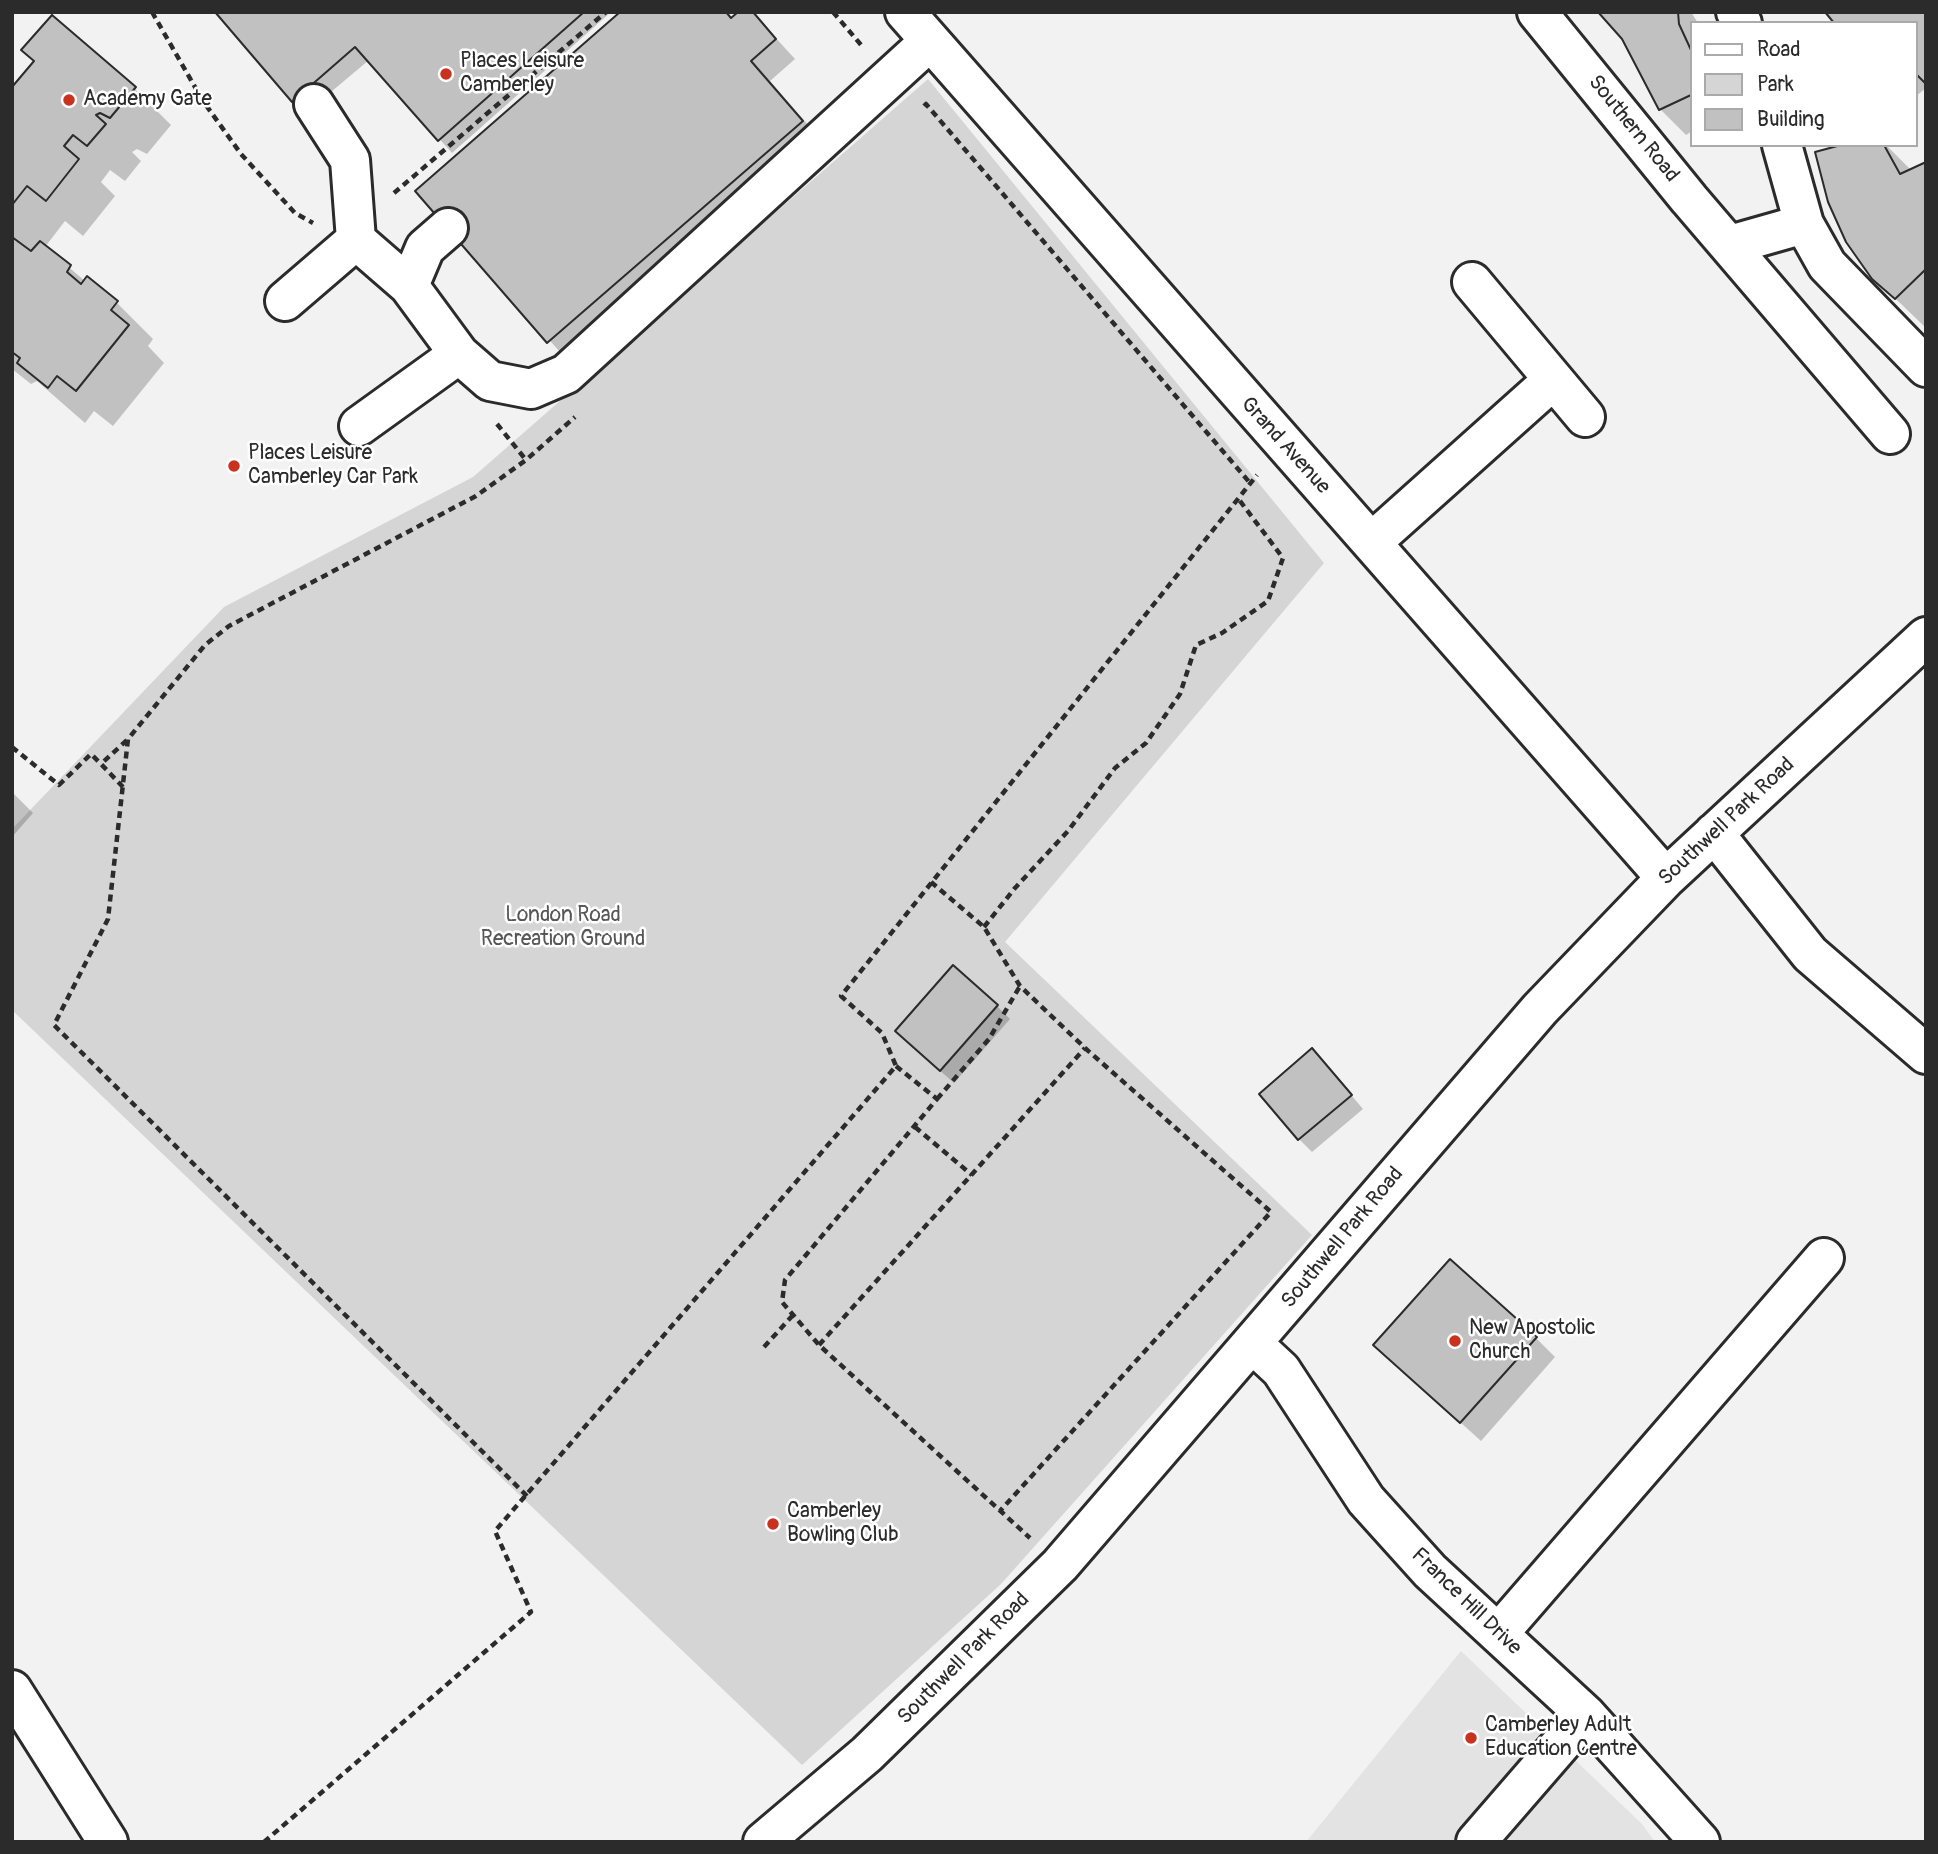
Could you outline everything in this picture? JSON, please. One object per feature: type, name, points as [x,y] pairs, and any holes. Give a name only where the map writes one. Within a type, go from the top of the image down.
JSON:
[{"type":"street","name":"Grand Avenue","points":[[905,12],[1666,878]]},
{"type":"street","name":"Southern Road","points":[[1537,12],[1890,434]]},
{"type":"street","points":[[314,104],[350,160],[356,240],[415,294],[460,354],[490,382],[531,389],[566,374],[930,41]]},
{"type":"street","points":[[1783,147],[1804,224],[1827,265],[1926,367]]},
{"type":"street","points":[[1730,245],[1804,224]]},
{"type":"street","points":[[415,294],[442,267],[456,238]]},
{"type":"street","points":[[285,301],[356,240]]},
{"type":"street","points":[[1472,282],[1585,416]]},
{"type":"street","points":[[359,426],[460,354]]},
{"type":"street","points":[[1372,542],[1553,380]]},
{"type":"street","name":"Southwell Park Road","points":[[764,1842],[867,1754],[1060,1564],[1540,1009],[1666,878],[1926,636]]},
{"type":"street","points":[[1714,833],[1810,954],[1926,1055]]},
{"type":"street","points":[[1498,1634],[1824,1258]]},
{"type":"street","name":"France Hill Drive","points":[[1253,1344],[1281,1370],[1366,1500],[1430,1571],[1586,1715],[1700,1842]]},
{"type":"street","points":[[12,1690],[108,1842]]},
{"type":"street","points":[[1476,1842],[1586,1715]]},
{"type":"path","points":[[152,12],[203,101],[250,164],[295,213],[356,240],[395,192],[606,12]]},
{"type":"path","points":[[916,113],[926,104],[1250,483]]},
{"type":"path","points":[[101,764],[128,739],[205,645],[229,626],[476,496],[526,460],[578,415]]},
{"type":"path","points":[[937,1099],[896,1066],[882,1033],[841,996],[1237,497],[1284,445]]},
{"type":"path","points":[[984,927],[1015,888],[1068,831],[1115,768],[1146,743],[1180,694],[1196,645],[1222,633],[1268,601],[1283,558],[1237,497]]},
{"type":"path","points":[[128,739],[107,919],[54,1025],[527,1496]]},
{"type":"path","points":[[12,747],[59,785],[91,754],[122,787]]},
{"type":"path","points":[[931,882],[984,927],[1020,986],[1084,1048],[1271,1212],[1000,1511]]},
{"type":"path","points":[[1020,986],[989,1039],[785,1280],[782,1302],[819,1345],[1060,1564]]},
{"type":"path","points":[[819,1345],[1084,1048]]},
{"type":"path","points":[[264,1842],[531,1612],[495,1531],[896,1066]]},
{"type":"path","points":[[915,1127],[972,1175]]},
{"type":"path","points":[[764,1347],[793,1315]]},
{"type":"shaded area","name":"Camberley Adult Education Centre","points":[[1461,1651],[1642,1824],[1655,1842],[1306,1842]]},
{"type":"green space","name":"London Road Recreation Ground","points":[[928,79],[1324,563],[1005,942],[1312,1235],[1001,1584],[802,1765],[12,1010],[12,829],[224,607],[473,477]]},
{"type":"building","name":"Places Leisure Camberley","points":[[215,12],[584,12],[438,141],[355,47],[292,102]]},
{"type":"building","points":[[620,12],[726,12],[731,18],[738,12],[753,12],[776,39],[751,61],[803,121],[547,343],[415,191]]},
{"type":"building","points":[[1598,12],[1678,12],[1679,24],[1689,46],[1689,96],[1659,110],[1622,39]]},
{"type":"building","points":[[1825,12],[1926,12],[1926,84],[1917,75],[1917,21],[1832,21]]},
{"type":"building","name":"Academy Gate","points":[[52,15],[136,87],[110,118],[100,113],[96,115],[106,124],[87,146],[73,135],[64,146],[79,159],[46,201],[27,186],[12,205],[12,87],[34,61],[21,50]]},
{"type":"building","points":[[1834,147],[1885,147],[1900,174],[1926,162],[1926,269],[1895,299],[1872,279],[1846,242],[1828,202],[1815,152]]},
{"type":"building","points":[[12,237],[31,251],[40,241],[71,265],[67,272],[81,284],[87,276],[118,301],[111,310],[129,325],[76,391],[57,376],[48,388],[17,363],[20,358],[12,352]]},
{"type":"building","points":[[953,965],[998,1005],[940,1071],[895,1031]]},
{"type":"building","points":[[1312,1048],[1352,1095],[1298,1140],[1259,1094]]},
{"type":"building","name":"New Apostolic Church","points":[[1450,1259],[1537,1337],[1460,1423],[1373,1345]]},
{"type":"place","name":"Places Leisure Camberley","points":[[446,74]]},
{"type":"place","name":"Academy Gate","points":[[69,100]]},
{"type":"place","name":"Places Leisure Camberley Car Park","points":[[234,466]]},
{"type":"place","name":"New Apostolic Church","points":[[1455,1341]]},
{"type":"place","name":"Camberley Bowling Club","points":[[773,1524]]},
{"type":"place","name":"Camberley Adult Education Centre","points":[[1471,1738]]}]
